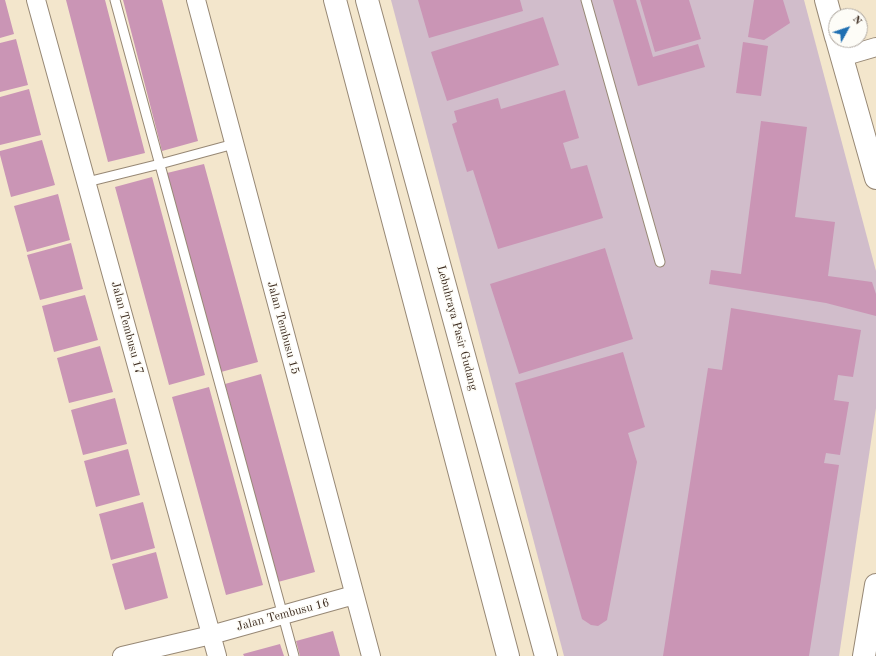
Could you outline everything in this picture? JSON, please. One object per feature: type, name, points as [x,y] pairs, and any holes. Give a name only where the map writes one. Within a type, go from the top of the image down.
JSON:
[{"type":"main road","points":[[335,0],[508,656]]},
{"type":"main road","name":"Lebuhraya Pasir Gudang","points":[[367,0],[546,656]]},
{"type":"main road","points":[[839,48],[876,178]]},
{"type":"main road","points":[[864,656],[876,585]]},
{"type":"street","name":"Jalan Tembusu 17","points":[[36,0],[217,656]]},
{"type":"street","name":"Jalan Tembusu 15","points":[[196,0],[371,656]]},
{"type":"street","name":"Jalan Tembusu 16","points":[[122,656],[211,635],[354,595]]},
{"type":"lane","points":[[115,0],[294,656]]},
{"type":"lane","points":[[586,0],[660,262]]},
{"type":"lane","points":[[87,182],[234,144]]},
{"type":"shaded area","points":[[391,0],[804,0],[876,271],[876,408],[839,656],[564,656]]},
{"type":"building","points":[[0,0],[5,0],[14,34],[0,38]]},
{"type":"building","points":[[66,0],[105,0],[145,153],[108,162]]},
{"type":"building","points":[[123,0],[162,0],[198,141],[162,151]]},
{"type":"building","points":[[418,0],[520,0],[523,11],[429,38]]},
{"type":"building","points":[[613,0],[636,0],[653,57],[698,44],[705,67],[638,86]]},
{"type":"building","points":[[640,0],[689,0],[701,39],[655,52]]},
{"type":"building","points":[[754,0],[783,0],[790,23],[764,40],[748,37]]},
{"type":"building","points":[[543,17],[559,65],[447,101],[431,52]]},
{"type":"building","points":[[16,39],[28,85],[0,92],[0,43]]},
{"type":"building","points":[[743,42],[768,46],[761,96],[736,93]]},
{"type":"building","points":[[29,89],[41,135],[0,145],[0,97]]},
{"type":"building","points":[[565,90],[579,138],[563,143],[571,169],[587,165],[603,218],[498,249],[473,170],[467,172],[452,124],[457,122],[454,111],[498,98],[501,109]]},
{"type":"building","points":[[761,121],[807,127],[795,217],[835,222],[828,276],[872,282],[876,294],[876,316],[826,303],[709,284],[711,270],[741,274]]},
{"type":"building","points":[[42,140],[55,185],[11,197],[0,151]]},
{"type":"building","points":[[204,164],[258,362],[221,372],[167,173]]},
{"type":"building","points":[[152,177],[205,375],[169,385],[115,187]]},
{"type":"building","points":[[58,194],[70,240],[27,252],[14,206]]},
{"type":"building","points":[[71,243],[83,289],[40,300],[27,255]]},
{"type":"building","points":[[605,248],[633,339],[519,374],[490,284]]},
{"type":"building","points":[[85,295],[98,340],[54,352],[42,306]]},
{"type":"building","points":[[731,308],[861,330],[853,377],[838,375],[834,400],[849,402],[840,455],[826,453],[824,463],[839,465],[809,656],[663,656],[708,368],[722,370]]},
{"type":"building","points":[[100,346],[113,392],[69,403],[57,358]]},
{"type":"building","points":[[623,352],[645,427],[628,433],[637,462],[607,620],[598,626],[591,625],[582,619],[515,383]]},
{"type":"building","points":[[261,374],[315,572],[278,582],[225,384]]},
{"type":"building","points":[[209,387],[263,585],[226,595],[172,397]]},
{"type":"building","points":[[115,398],[127,444],[83,455],[71,410]]},
{"type":"building","points":[[128,449],[140,495],[96,507],[84,461]]},
{"type":"building","points":[[143,502],[155,548],[111,560],[99,514]]},
{"type":"building","points":[[156,552],[168,598],[125,610],[112,564]]},
{"type":"building","points":[[333,631],[340,656],[300,656],[296,641]]},
{"type":"building","points":[[280,644],[284,656],[244,656],[243,654]]}]
